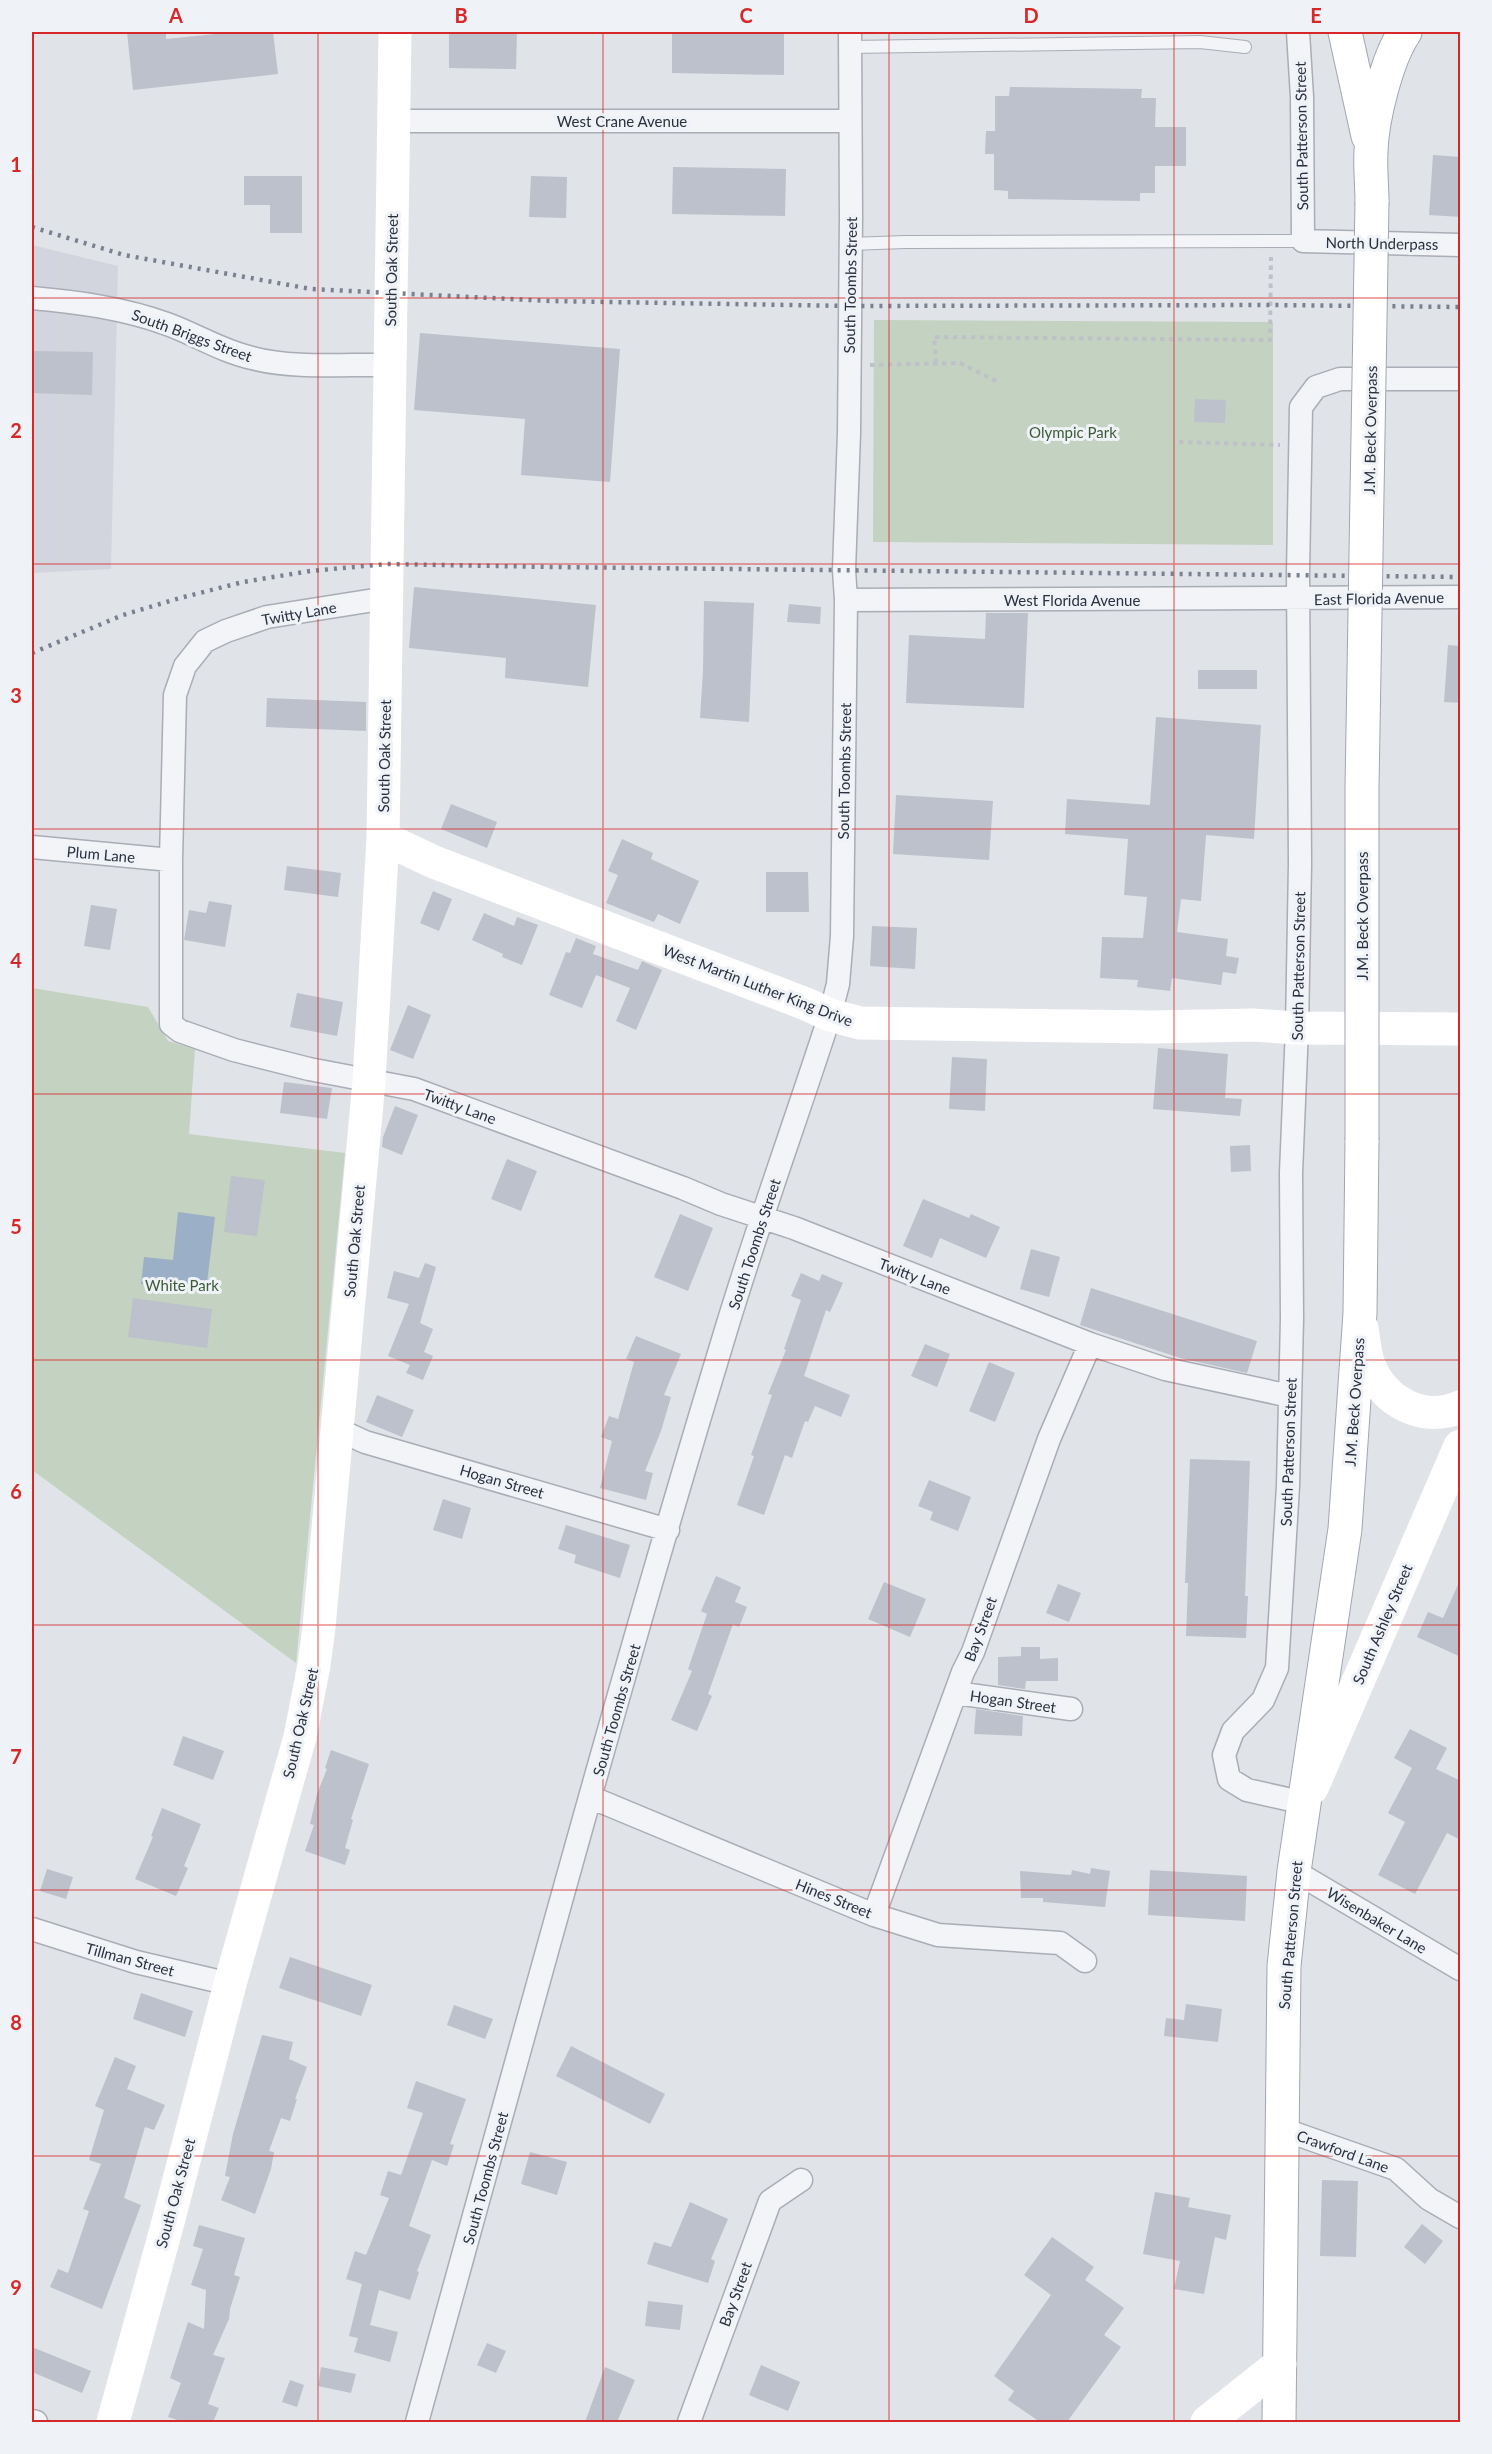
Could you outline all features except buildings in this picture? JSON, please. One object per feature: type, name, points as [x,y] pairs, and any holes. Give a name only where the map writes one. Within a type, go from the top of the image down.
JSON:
[{"type":"main road","name":"South Oak Street","points":[[113,2422],[230,1984],[300,1737],[319,1627],[369,1081],[382,838],[395,32]]},
{"type":"main road","points":[[1345,32],[1371,150]]},
{"type":"main road","name":"J.M. Beck Overpass","points":[[1305,1803],[1345,1528],[1360,1313],[1362,788],[1371,150],[1383,82],[1405,32]]},
{"type":"main road","name":"West Martin Luther King Drive","points":[[382,838],[434,862],[830,1015],[860,1023],[1153,1027],[1252,1025],[1297,1028],[1461,1029]]},
{"type":"main road","points":[[1360,1313],[1369,1365],[1386,1393],[1398,1402],[1430,1413],[1445,1412],[1461,1407]]},
{"type":"main road","name":"South Ashley Street","points":[[1305,1803],[1461,1446]]},
{"type":"main road","name":"South Patterson Street","points":[[1279,2422],[1284,1966],[1294,1871],[1305,1803]]},
{"type":"main road","points":[[1207,2422],[1280,2364]]},
{"type":"street","name":"South Toombs Street","points":[[417,2422],[590,1797],[668,1530],[762,1216],[830,1015],[838,984],[842,936],[846,600],[844,570],[849,433],[850,39]]},
{"type":"street","name":"South Patterson Street","points":[[1299,41],[1302,97],[1303,241]]},
{"type":"street","name":"West Crane Avenue","points":[[394,121],[850,121]]},
{"type":"street","name":"North Underpass","points":[[1303,241],[1461,245]]},
{"type":"street","name":"South Briggs Street","points":[[32,298],[80,303],[128,312],[168,324],[217,346],[252,358],[284,363],[389,365]]},
{"type":"street","name":"South Patterson Street","points":[[1305,1803],[1246,1790],[1229,1779],[1224,1755],[1233,1731],[1263,1700],[1277,1668],[1288,1486],[1292,1320],[1291,1173],[1300,864],[1298,599],[1301,407],[1316,387],[1340,379],[1461,379]]},
{"type":"street","name":"East Florida Avenue","points":[[1298,599],[1461,597]]},
{"type":"street","name":"Twitty Lane","points":[[387,598],[267,617],[205,641],[185,666],[175,695],[171,860],[171,1024],[180,1031],[234,1050],[309,1069],[414,1089],[721,1204],[762,1216],[1090,1344],[1165,1369],[1290,1396]]},
{"type":"street","name":"West Florida Avenue","points":[[846,600],[1298,599]]},
{"type":"street","name":"Plum Lane","points":[[32,848],[171,860]]},
{"type":"street","name":"Bay Street","points":[[874,1915],[973,1652],[1049,1439],[1090,1344]]},
{"type":"street","name":"Hogan Street","points":[[337,1429],[364,1442],[668,1530]]},
{"type":"street","name":"Hogan Street","points":[[956,1693],[1071,1709]]},
{"type":"street","name":"Hines Street","points":[[590,1797],[874,1915],[938,1935],[1060,1943],[1085,1961]]},
{"type":"street","name":"Wisenbaker Lane","points":[[1294,1871],[1461,1969]]},
{"type":"street","name":"Tillman Street","points":[[32,1929],[136,1962],[230,1984]]},
{"type":"street","name":"Crawford Lane","points":[[1282,2129],[1396,2169],[1429,2199],[1461,2217]]},
{"type":"street","name":"Bay Street","points":[[689,2422],[770,2201],[801,2180]]},
{"type":"street","points":[[32,2421],[36,2422]]},
{"type":"lane","points":[[850,39],[1200,42],[1245,47]]},
{"type":"lane","points":[[850,244],[1303,241]]},
{"type":"path","points":[[936,363],[934,338],[1270,340],[1271,241]]},
{"type":"path","points":[[870,364],[960,363],[1000,383]]},
{"type":"path","points":[[1179,442],[1300,446]]},
{"type":"shaded area","points":[[32,245],[118,266],[111,569],[32,573]]},
{"type":"green space","name":"Olympic Park","points":[[874,320],[1273,322],[1273,545],[873,542]]},
{"type":"green space","name":"White Park","points":[[32,988],[148,1007],[168,1041],[195,1049],[189,1134],[345,1153],[296,1663],[32,1470]]},
{"type":"water","points":[[178,1212],[215,1217],[206,1291],[141,1284],[144,1257],[173,1260]]},
{"type":"railway","points":[[32,227],[124,255],[311,289],[550,301],[849,306],[1460,307]]},
{"type":"railway","points":[[32,653],[123,615],[243,582],[310,571],[387,564],[1460,577]]}]
